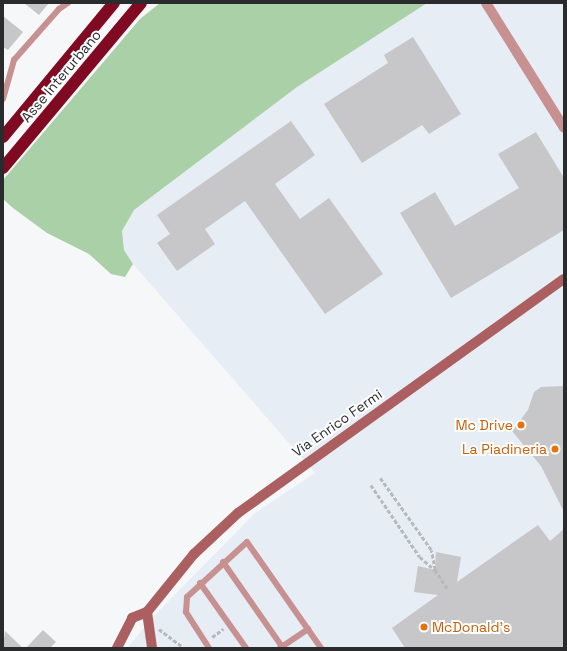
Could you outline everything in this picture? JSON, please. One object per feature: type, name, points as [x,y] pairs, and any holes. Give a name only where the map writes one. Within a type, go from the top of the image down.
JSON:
[{"type":"highway","name":"Asse Interurbano","points":[[3,137],[114,3]]},
{"type":"highway","name":"Asse Interurbano","points":[[3,168],[141,3]]},
{"type":"street","points":[[486,3],[564,128]]},
{"type":"street","name":"Via Enrico Fermi","points":[[117,648],[132,618],[147,612],[194,554],[238,512],[564,279]]},
{"type":"street","points":[[147,612],[152,648]]},
{"type":"lane","points":[[3,99],[14,60],[59,9],[68,3]]},
{"type":"lane","points":[[209,648],[186,612],[187,596],[247,542],[321,648]]},
{"type":"lane","points":[[223,562],[282,648],[308,629]]},
{"type":"lane","points":[[200,583],[246,648]]},
{"type":"path","points":[[380,478],[431,550],[436,570],[448,589]]},
{"type":"path","points":[[371,485],[420,557],[436,570]]},
{"type":"shaded area","points":[[427,3],[564,3],[564,648],[127,648],[155,615],[255,513],[315,473],[133,264],[124,250],[122,231],[134,210],[297,87]]},
{"type":"green space","points":[[160,3],[427,3],[297,87],[134,210],[122,231],[124,250],[133,264],[125,277],[111,274],[89,254],[47,233],[13,208],[3,199],[3,180],[140,19]]},
{"type":"building","points":[[24,3],[49,3],[39,15]]},
{"type":"building","points":[[3,16],[23,32],[8,50],[3,47]]},
{"type":"building","points":[[413,37],[461,114],[429,134],[422,125],[362,163],[324,104],[388,63],[384,55]]},
{"type":"building","points":[[291,121],[315,155],[275,184],[300,219],[329,198],[383,274],[325,314],[245,201],[205,229],[215,244],[177,271],[157,243],[170,234],[157,215]]},
{"type":"building","points":[[536,132],[564,178],[564,230],[451,298],[400,213],[435,192],[455,226],[519,188],[498,154]]},
{"type":"building","points":[[564,386],[564,512],[541,466],[512,431],[528,410],[534,392],[541,387]]},
{"type":"building","points":[[538,525],[550,541],[564,529],[564,648],[405,648],[392,628],[438,595],[414,592],[418,566],[435,570],[436,552],[461,557],[457,582]]},
{"type":"building","points":[[43,630],[56,642],[50,648],[26,648]]},
{"type":"building","points":[[5,631],[23,648],[3,648]]},
{"type":"place","name":"Mc Drive","points":[[521,425]]},
{"type":"place","name":"La Piadineria","points":[[555,449]]},
{"type":"place","name":"McDonald's","points":[[424,627]]}]
